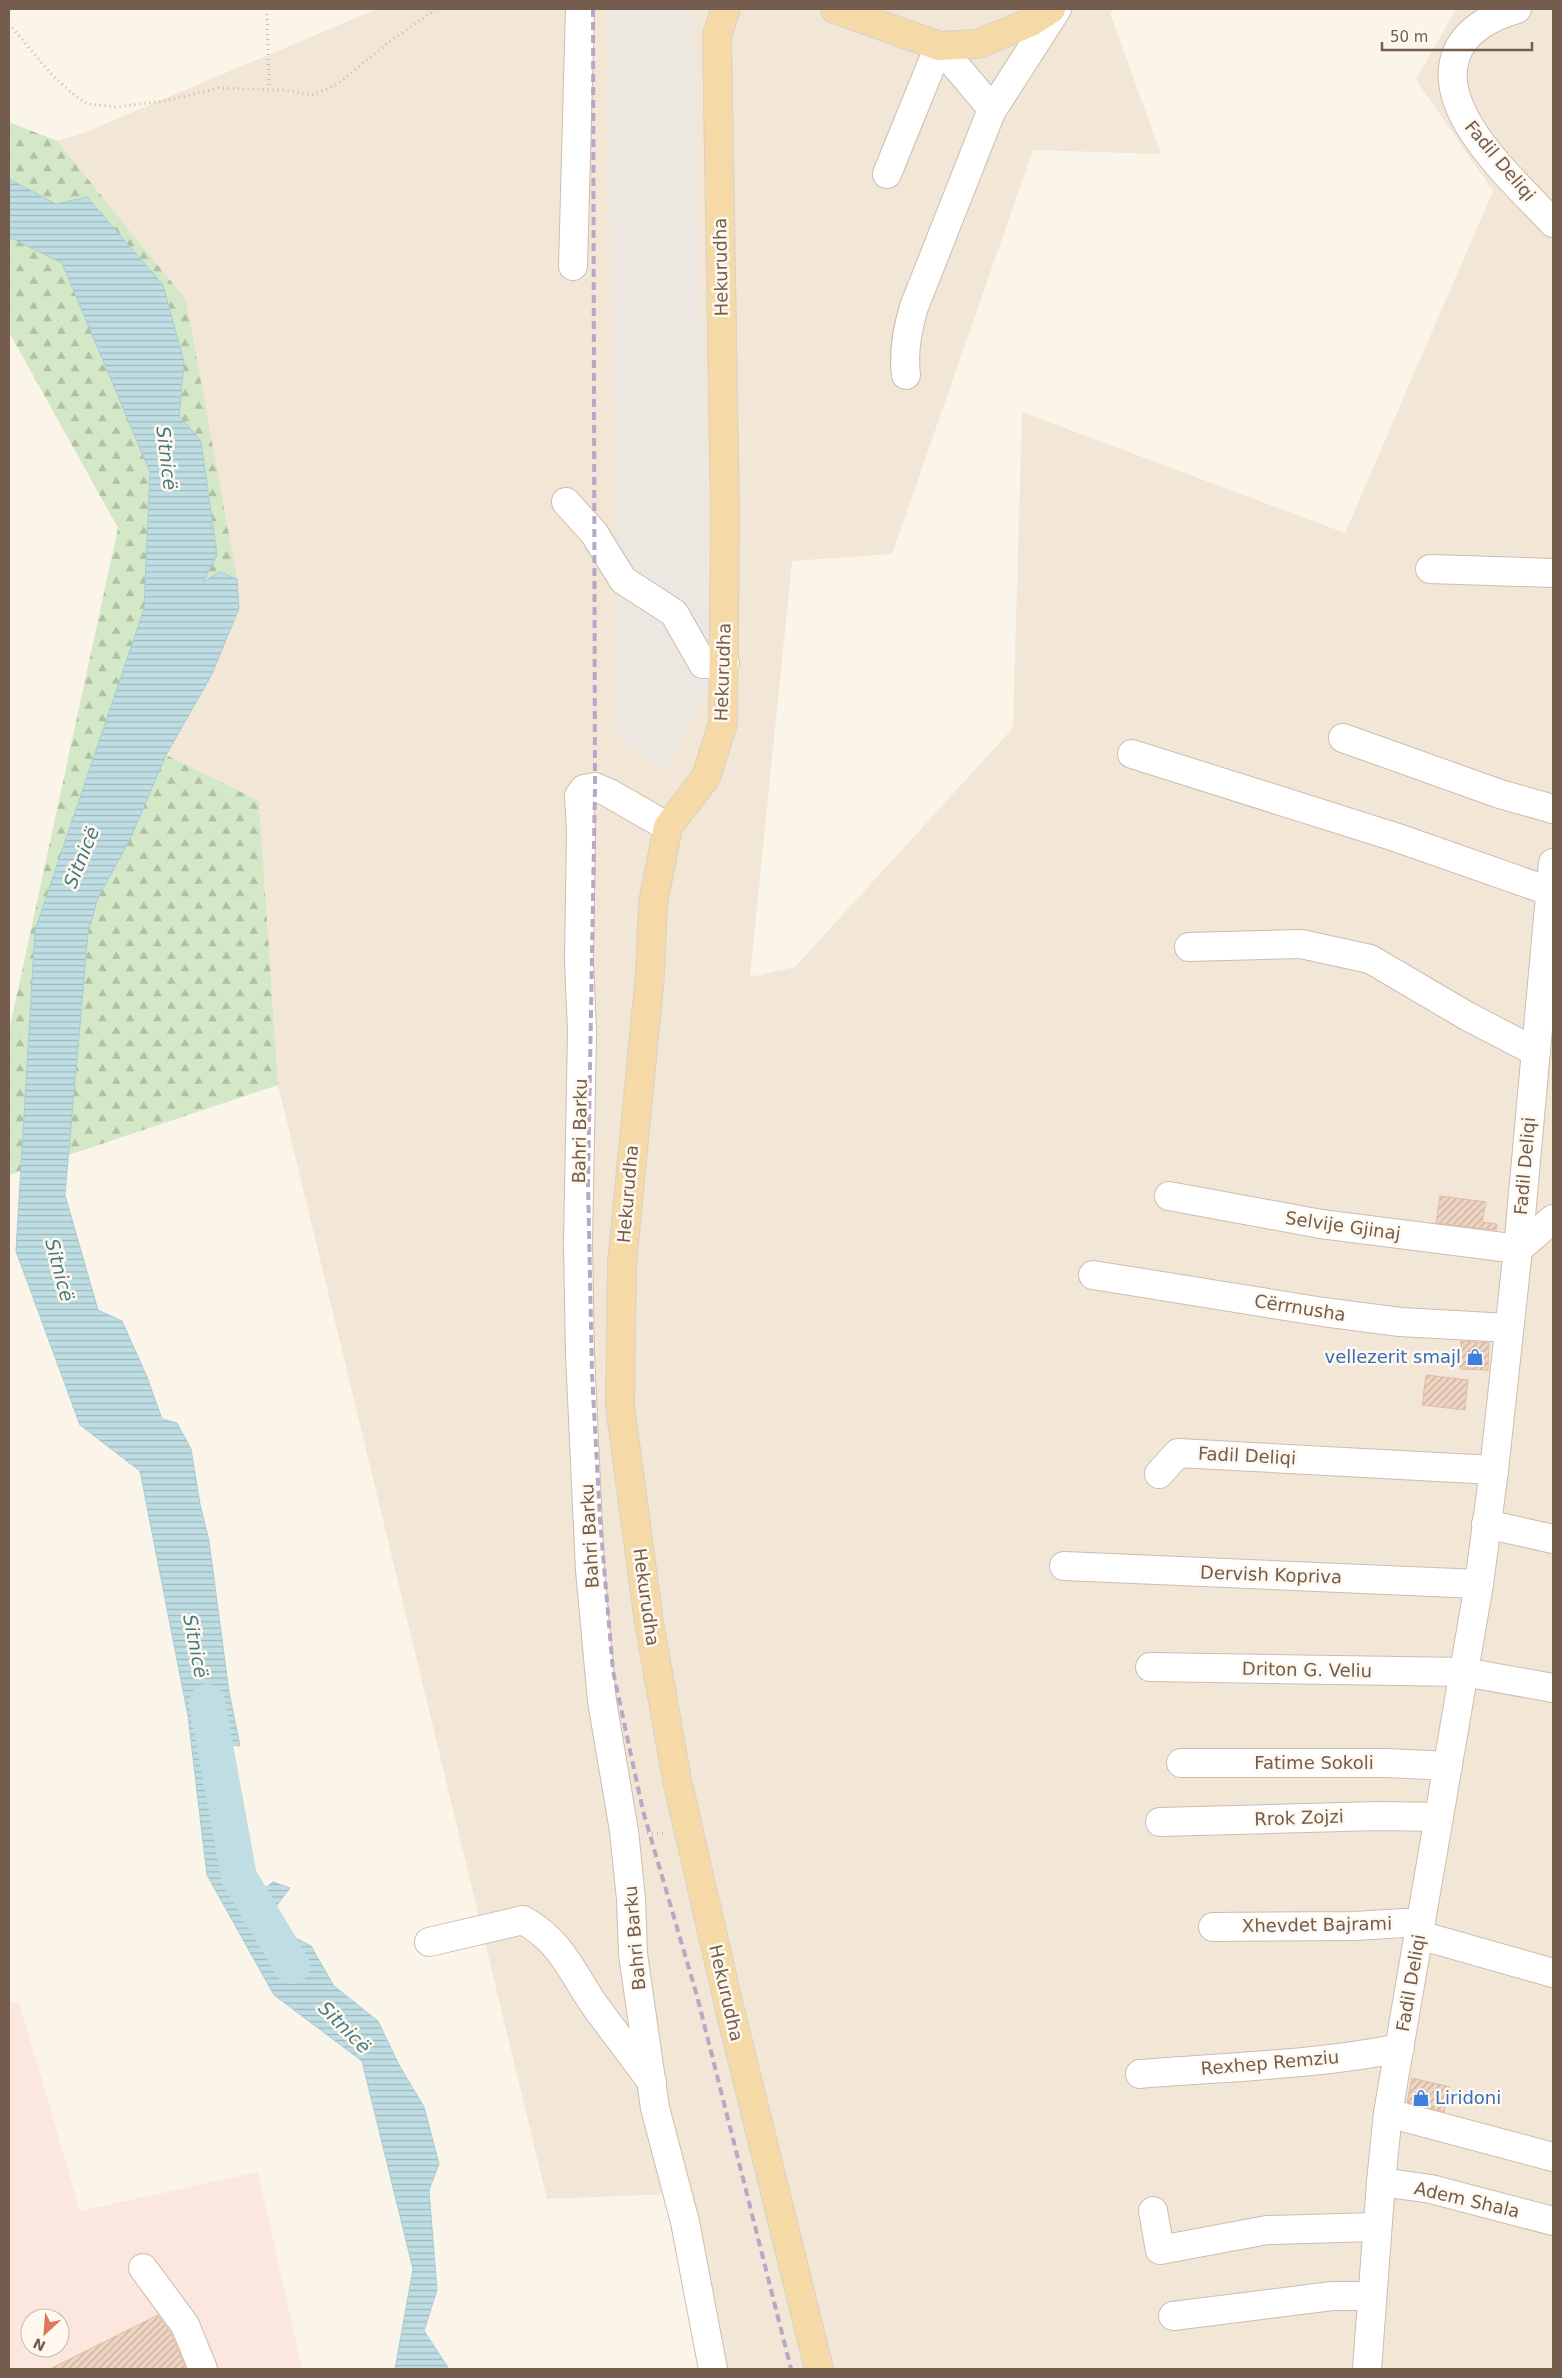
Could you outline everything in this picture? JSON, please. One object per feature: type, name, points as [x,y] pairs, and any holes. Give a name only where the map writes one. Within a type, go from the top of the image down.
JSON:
[{"type":"main road","points":[[835,9],[939,46],[978,44],[1031,22],[1051,9]]},
{"type":"main road","name":"Hekurudha","points":[[723,11],[717,35],[725,515],[723,723],[706,777],[668,827],[653,903],[650,975],[622,1262],[620,1406],[648,1622],[677,1780],[730,2010],[819,2369]]},
{"type":"street","points":[[573,266],[580,9]]},
{"type":"street","points":[[906,375],[905,349],[914,307],[991,112],[1057,9]]},
{"type":"street","name":"Fadil Deliqi","points":[[1517,9],[1504,12],[1482,24],[1461,42],[1452,68],[1455,98],[1464,120],[1488,151],[1553,223]]},
{"type":"street","points":[[887,174],[939,46],[988,104],[991,112]]},
{"type":"street","points":[[566,502],[594,533],[623,580],[674,613],[703,664],[725,663]]},
{"type":"street","points":[[1430,569],[1553,574]]},
{"type":"street","points":[[1343,738],[1500,794],[1553,809]]},
{"type":"street","points":[[1132,754],[1395,838],[1549,891]]},
{"type":"street","name":"Bahri Barku","points":[[668,827],[595,787],[584,789],[579,796],[581,831],[579,960],[582,1032],[578,1243],[580,1354],[590,1570],[601,1692],[624,1831],[631,1899],[633,1954],[655,2108],[685,2222],[713,2369]]},
{"type":"street","name":"Fadil Deliqi","points":[[1367,2369],[1377,2227],[1388,2113],[1479,1584],[1494,1470],[1518,1249],[1536,1052],[1546,1022],[1549,891],[1553,863]]},
{"type":"street","points":[[1189,947],[1301,944],[1370,959],[1467,1016],[1536,1052]]},
{"type":"street","name":"Selvije Gjinaj","points":[[1169,1196],[1321,1224],[1518,1249]]},
{"type":"street","points":[[1518,1249],[1553,1219]]},
{"type":"street","name":"Cërrnusha","points":[[1093,1275],[1322,1312],[1400,1322],[1509,1328]]},
{"type":"street","name":"Fadil Deliqi","points":[[1158,1474],[1178,1453],[1494,1470]]},
{"type":"street","points":[[1486,1524],[1553,1539]]},
{"type":"street","name":"Dervish Kopriva","points":[[1064,1566],[1479,1584]]},
{"type":"street","name":"Driton G. Veliu","points":[[1150,1667],[1464,1672]]},
{"type":"street","points":[[1464,1672],[1553,1688]]},
{"type":"street","name":"Fatime Sokoli","points":[[1181,1763],[1387,1763],[1448,1766]]},
{"type":"street","name":"Rrok Zojzi","points":[[1160,1822],[1363,1816],[1439,1817]]},
{"type":"street","points":[[429,1942],[522,1920],[538,1929],[558,1947],[597,2009],[652,2083]]},
{"type":"street","name":"Xhevdet Bajrami","points":[[1213,1927],[1354,1926],[1420,1928],[1553,1973]]},
{"type":"street","name":"Rexhep Remziu","points":[[1140,2074],[1293,2062],[1377,2053],[1400,2048]]},
{"type":"street","points":[[1388,2113],[1553,2157]]},
{"type":"street","name":"Adem Shala","points":[[1381,2182],[1431,2188],[1553,2221]]},
{"type":"street","points":[[1153,2211],[1160,2250],[1267,2230],[1377,2227]]},
{"type":"street","points":[[143,2268],[185,2325],[203,2369]]},
{"type":"street","points":[[1173,2316],[1332,2296],[1372,2296]]},
{"type":"path","points":[[267,9],[269,89]]},
{"type":"path","points":[[9,24],[53,76],[88,104],[116,107],[164,101],[218,88],[269,89],[312,95],[338,84],[389,42],[436,9]]},
{"type":"path","points":[[624,1831],[689,1834]]},
{"type":"shaded area","points":[[377,9],[1115,9],[1110,13],[1161,154],[1033,150],[892,554],[792,561],[750,977],[795,967],[1013,728],[1022,412],[1345,533],[1493,191],[1416,80],[1456,9],[1553,9],[1553,1055],[1551,1071],[1553,1071],[1553,2369],[716,2369],[672,2194],[547,2199],[278,1085],[259,802],[166,755],[212,674],[239,608],[186,300],[57,141],[81,134]]},
{"type":"shaded area","points":[[607,9],[691,9],[713,675],[667,773],[620,737]]},
{"type":"shaded area","points":[[19,2002],[80,2211],[258,2172],[302,2369],[9,2369],[9,2003]]},
{"type":"green space","points":[[9,122],[57,141],[186,300],[237,579],[239,608],[212,674],[166,755],[259,801],[278,1085],[9,1175],[9,1031],[118,528],[9,332]]},
{"type":"water","points":[[9,179],[56,204],[87,197],[163,285],[184,362],[179,416],[201,441],[217,555],[203,582],[220,572],[237,579],[239,608],[212,674],[166,755],[132,835],[98,898],[88,933],[65,1195],[98,1310],[122,1321],[147,1377],[162,1419],[177,1423],[191,1449],[200,1504],[209,1541],[229,1692],[240,1746],[219,1743],[206,1768],[220,1810],[245,1812],[241,1856],[261,1891],[273,1882],[290,1888],[264,1922],[311,1946],[334,1986],[378,2021],[399,2065],[424,2107],[439,2164],[429,2190],[437,2290],[424,2331],[449,2369],[395,2369],[413,2269],[362,2061],[274,1995],[207,1875],[188,1716],[140,1471],[80,1425],[16,1251],[35,930],[144,609],[150,472],[62,263],[9,237]]},
{"type":"building","points":[[1440,1196],[1486,1202],[1482,1222],[1497,1224],[1496,1230],[1436,1223]]},
{"type":"building","points":[[1461,1341],[1489,1343],[1488,1370],[1460,1369]]},
{"type":"building","points":[[1426,1375],[1468,1380],[1465,1410],[1422,1405]]},
{"type":"building","points":[[1412,2078],[1450,2087],[1444,2112],[1407,2102]]},
{"type":"building","points":[[158,2315],[171,2333],[186,2369],[50,2369]]},
{"type":"waterway","name":"Sitnicë","points":[[207,1702],[239,1877],[292,1966]]},
{"type":"railway","points":[[593,9],[595,787],[588,1181],[592,1373],[600,1520],[613,1671],[643,1811],[697,1996],[791,2369]]},
{"type":"place","name":"vellezerit smajl","points":[[1475,1357]]},
{"type":"place","name":"Liridoni","points":[[1421,2098]]}]
